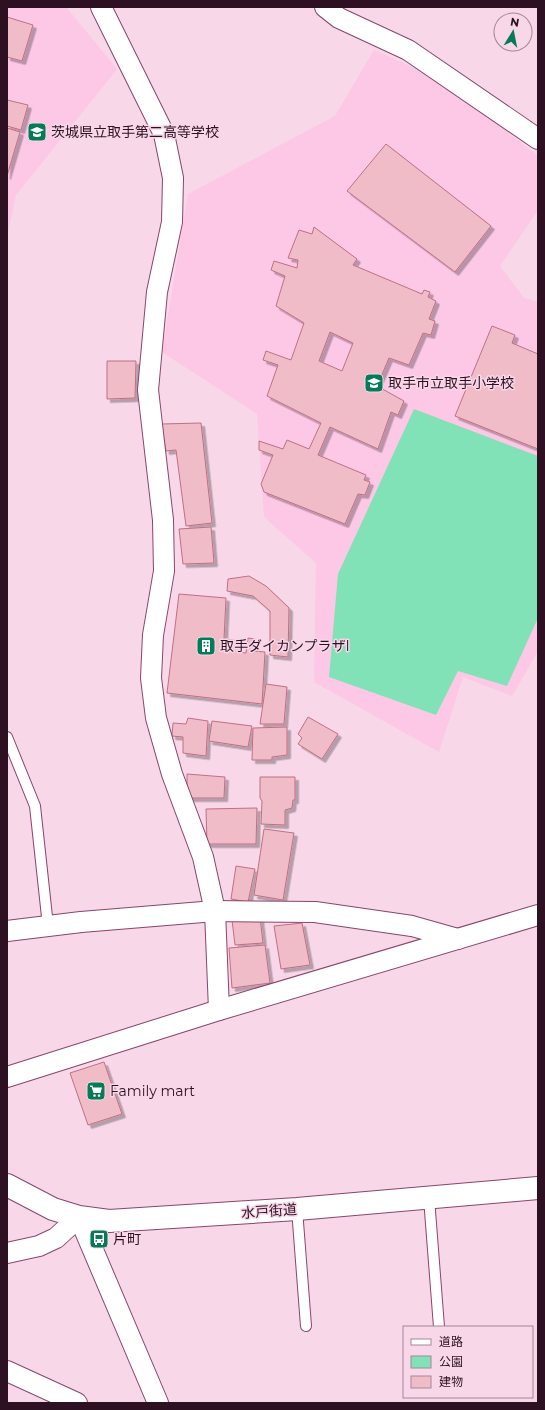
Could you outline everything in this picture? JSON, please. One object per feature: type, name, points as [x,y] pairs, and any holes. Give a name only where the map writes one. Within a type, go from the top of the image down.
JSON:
[{"type":"main road","name":"水戸街道","points":[[7,1185],[53,1209],[79,1218],[109,1221],[297,1209],[538,1188]]},
{"type":"street","points":[[325,7],[339,18],[408,50],[538,139]]},
{"type":"street","points":[[104,8],[164,134],[173,178],[172,222],[157,292],[148,390],[163,520],[164,571],[153,635],[151,678],[156,718],[172,774],[203,857],[215,911],[218,1010]]},
{"type":"street","points":[[7,931],[215,911],[315,912],[412,926],[458,938]]},
{"type":"street","points":[[7,1077],[218,1010],[538,915]]},
{"type":"street","points":[[7,1253],[39,1246],[56,1238],[79,1218],[158,1403]]},
{"type":"street","points":[[7,1371],[77,1403]]},
{"type":"lane","points":[[7,737],[35,806],[48,926]]},
{"type":"lane","points":[[429,1198],[439,1326]]},
{"type":"lane","points":[[297,1209],[306,1326]]},
{"type":"shaded area","name":"茨城県立取手第二高等学校","points":[[7,7],[66,7],[117,69],[16,195],[7,237]]},
{"type":"shaded area","name":"取手市立取手小学校","points":[[374,50],[421,71],[483,113],[538,156],[538,210],[500,266],[524,298],[538,302],[538,651],[512,696],[463,677],[439,752],[314,682],[316,563],[264,517],[257,414],[162,352],[188,194],[335,116]]},
{"type":"green space","points":[[414,409],[538,456],[538,618],[507,686],[458,671],[436,715],[329,677],[338,574]]},
{"type":"building","points":[[7,17],[33,25],[22,61],[7,57]]},
{"type":"building","points":[[7,100],[28,105],[21,130],[7,126]]},
{"type":"building","points":[[7,128],[20,132],[7,176]]},
{"type":"building","points":[[386,144],[491,226],[455,272],[347,191]]},
{"type":"building","points":[[314,227],[357,259],[353,265],[422,294],[424,290],[430,292],[428,297],[436,301],[429,319],[435,321],[431,335],[423,333],[409,365],[389,358],[377,386],[404,401],[398,415],[391,412],[378,449],[330,427],[318,455],[366,475],[364,480],[370,482],[365,495],[358,494],[345,524],[264,492],[261,484],[273,455],[259,450],[259,441],[283,449],[287,440],[309,449],[321,423],[267,396],[278,365],[263,360],[266,351],[291,360],[304,323],[276,306],[285,276],[271,270],[274,261],[297,268],[298,260],[288,258],[299,230],[312,234]],"holes":[[[330,332],[353,343],[342,371],[319,361]]]},
{"type":"building","points":[[492,326],[515,335],[512,343],[538,354],[538,449],[455,416]]},
{"type":"building","points":[[107,361],[136,361],[135,398],[107,399]]},
{"type":"building","points":[[201,423],[212,523],[186,526],[176,450],[166,451],[161,424]]},
{"type":"building","points":[[211,527],[214,563],[183,564],[179,529]]},
{"type":"building","points":[[249,576],[266,586],[289,608],[288,657],[270,655],[270,611],[253,596],[227,591],[228,579]]},
{"type":"building","name":"取手ダイカンプラザI","points":[[179,594],[226,598],[224,639],[239,641],[238,652],[246,653],[248,638],[255,639],[255,651],[265,652],[262,704],[167,693]]},
{"type":"building","points":[[266,684],[287,687],[284,724],[260,724]]},
{"type":"building","points":[[308,717],[338,734],[322,759],[298,744],[302,738],[298,734]]},
{"type":"building","points":[[188,718],[208,721],[206,756],[183,753],[183,737],[172,736],[173,723],[186,724]]},
{"type":"building","points":[[212,721],[252,726],[248,747],[209,741]]},
{"type":"building","points":[[287,727],[287,755],[272,757],[272,760],[252,760],[253,728]]},
{"type":"building","points":[[187,774],[225,777],[224,798],[187,798]]},
{"type":"building","points":[[260,777],[295,777],[295,800],[293,800],[292,808],[285,810],[285,825],[261,824],[262,801],[260,798]]},
{"type":"building","points":[[257,808],[256,844],[207,844],[206,809]]},
{"type":"building","points":[[264,829],[294,833],[283,900],[254,895]]},
{"type":"building","points":[[236,866],[255,869],[248,902],[231,899]]},
{"type":"building","points":[[260,917],[263,943],[235,945],[232,920]]},
{"type":"building","points":[[302,923],[310,965],[281,969],[274,926]]},
{"type":"building","points":[[265,945],[270,983],[232,988],[229,948]]},
{"type":"building","points":[[104,1062],[122,1114],[88,1125],[70,1073]]},
{"type":"place","name":"茨城県立取手第二高等学校","points":[[37,132]]},
{"type":"place","name":"取手市立取手小学校","points":[[374,383]]},
{"type":"place","name":"取手ダイカンプラザI","points":[[206,646]]},
{"type":"place","name":"Family mart","points":[[96,1091]]},
{"type":"place","name":"片町","points":[[99,1239]]}]
